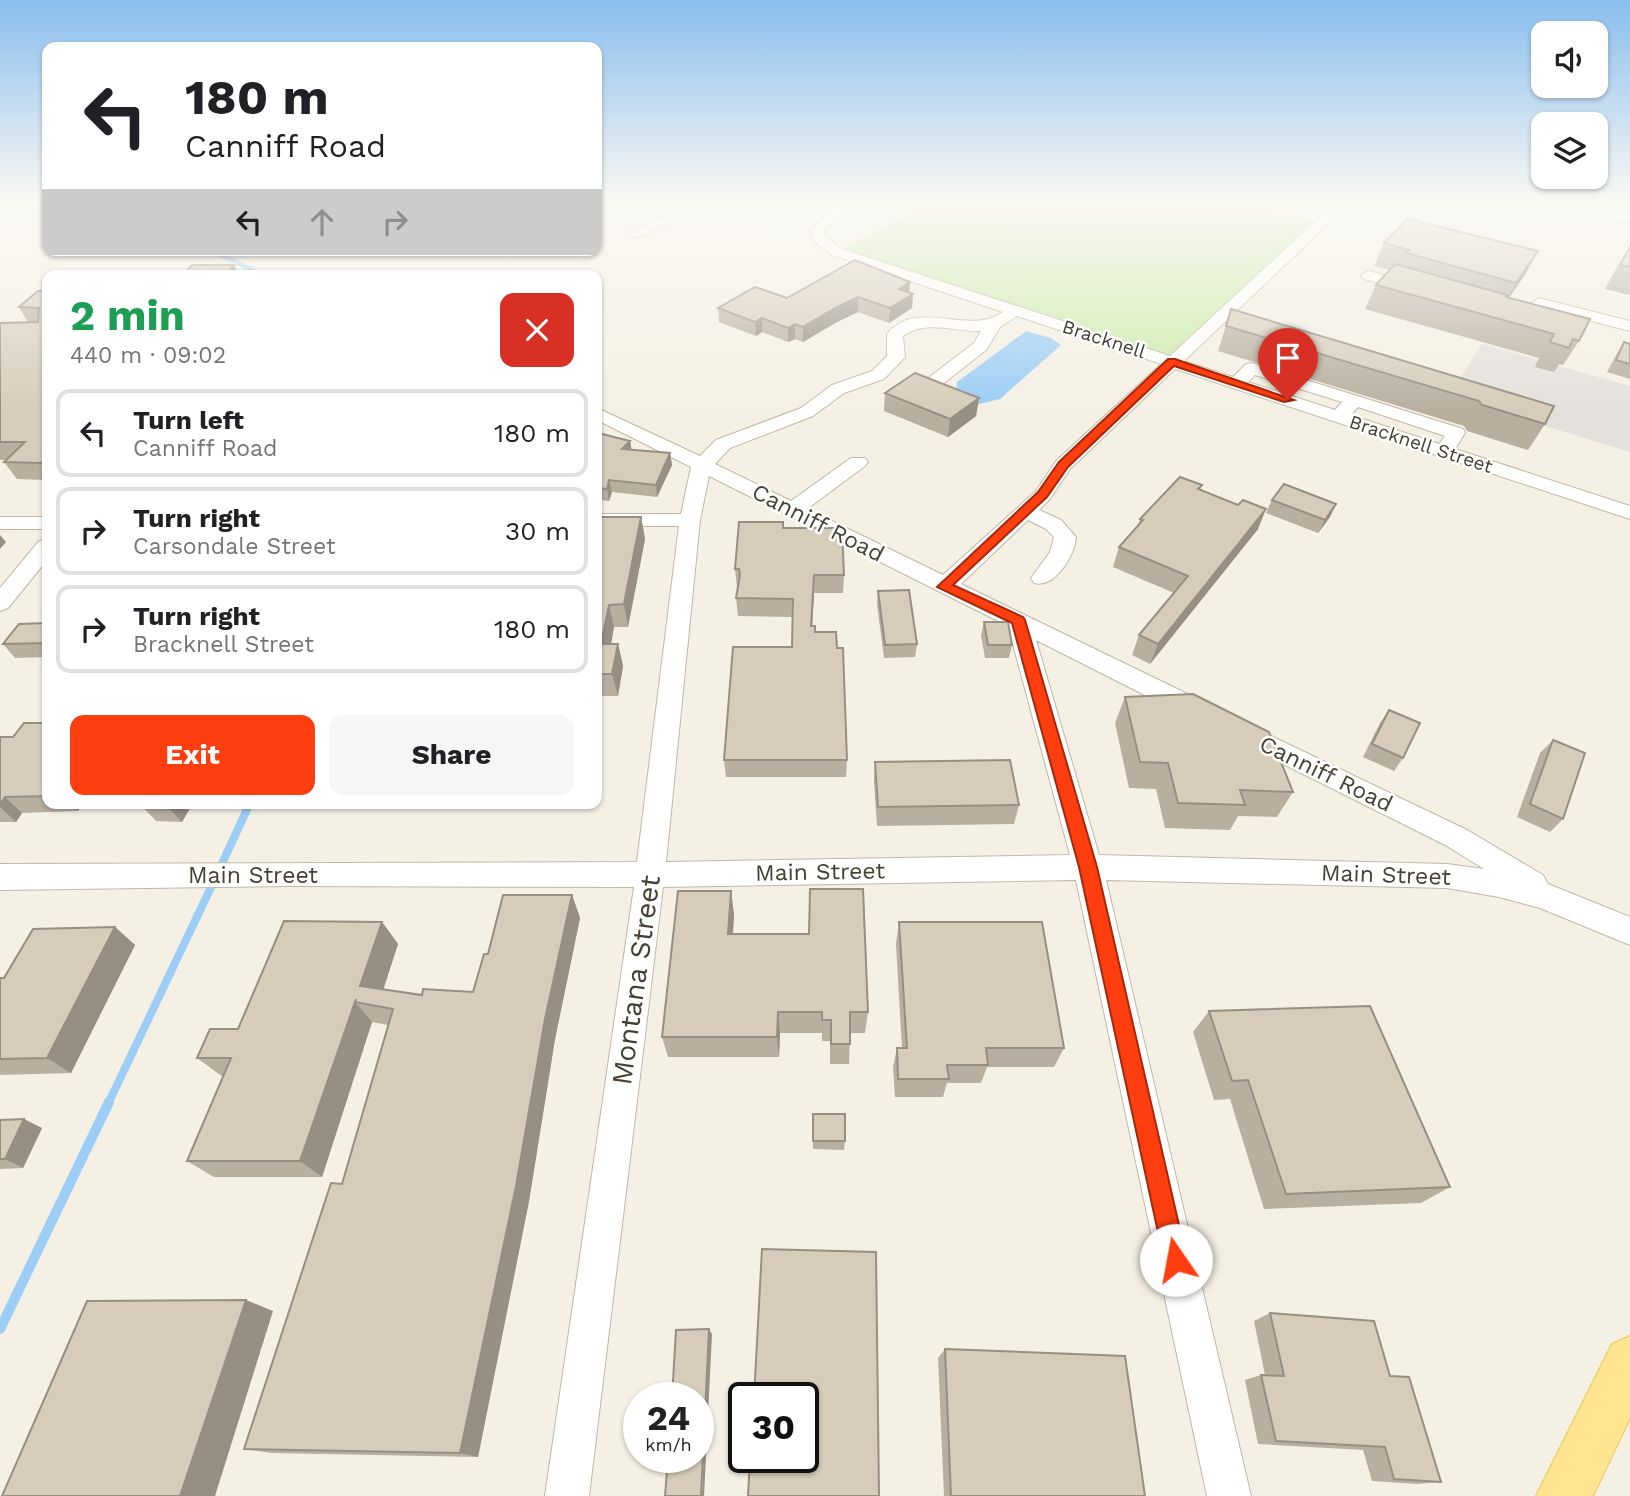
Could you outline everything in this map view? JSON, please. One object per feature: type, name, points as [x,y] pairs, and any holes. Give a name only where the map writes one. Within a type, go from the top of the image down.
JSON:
[{"type":"main road","points":[[1564,1496],[1630,1362]]},
{"type":"street","name":"Bracknell","points":[[897,272],[1172,362]]},
{"type":"street","points":[[944,587],[1043,495],[1063,465],[1269,272]]},
{"type":"street","points":[[1368,276],[1431,293]]},
{"type":"street","points":[[1494,311],[1519,318],[1539,303],[1630,326]]},
{"type":"street","points":[[701,464],[712,457],[723,444],[807,412],[838,389],[878,375],[896,357],[895,334],[903,327],[929,320],[979,326],[994,324],[1015,310]]},
{"type":"street","name":"Bracknell Street","points":[[1172,362],[1630,513]]},
{"type":"street","points":[[1339,417],[1354,400],[1456,433],[1444,451]]},
{"type":"street","name":"Canniff Road","points":[[602,415],[944,587],[1018,620],[1457,838],[1570,906]]},
{"type":"street","points":[[792,510],[858,462]]},
{"type":"street","name":"Montana Street","points":[[566,1496],[661,793],[690,520],[701,464]]},
{"type":"street","points":[[1025,511],[1065,532],[1065,550],[1042,578]]},
{"type":"street","points":[[602,520],[690,520]]},
{"type":"street","points":[[0,523],[42,523]]},
{"type":"street","points":[[0,603],[42,553]]},
{"type":"street","points":[[1018,620],[1088,867],[1229,1496]]},
{"type":"street","name":"Main Street","points":[[3,881],[251,874],[650,875],[1088,867],[1447,876],[1499,884],[1544,896],[1630,931]]},
{"type":"lane","points":[[929,386],[980,346],[994,324]]},
{"type":"lane","points":[[1237,383],[1252,368],[1354,400]]},
{"type":"green space","points":[[908,272],[1260,272],[1168,357]]},
{"type":"shaded area","points":[[1482,344],[1630,386],[1630,452],[1454,398],[1454,387]]},
{"type":"water","points":[[1026,331],[1051,338],[1061,345],[1000,399],[971,406],[956,394],[957,382]]},
{"type":"building","points":[[834,272],[885,272],[910,282],[899,289],[913,294],[890,308],[858,297],[803,327],[795,324],[788,328],[762,318],[755,322],[718,308],[755,287],[787,298]]},
{"type":"building","points":[[1388,272],[1423,272],[1590,319],[1579,341],[1573,339],[1569,348],[1550,342],[1554,334],[1376,285]]},
{"type":"building","points":[[1475,272],[1524,272],[1516,283]]},
{"type":"building","points":[[38,291],[42,291],[41,463],[4,462],[25,442],[0,442],[0,323],[38,322],[39,308],[19,307]]},
{"type":"building","points":[[1231,309],[1554,406],[1545,424],[1482,405],[1479,401],[1226,326]]},
{"type":"building","points":[[1624,342],[1630,344],[1630,364],[1616,360]]},
{"type":"building","points":[[915,373],[979,398],[950,419],[885,393]]},
{"type":"building","points":[[602,434],[630,441],[622,449],[670,453],[656,485],[609,480],[607,489],[602,488]]},
{"type":"building","points":[[1180,477],[1202,485],[1198,489],[1238,505],[1243,500],[1266,509],[1158,644],[1139,635],[1188,576],[1119,547],[1143,520],[1140,519]]},
{"type":"building","points":[[1284,484],[1336,504],[1325,520],[1272,500]]},
{"type":"building","points":[[602,517],[641,517],[624,604],[609,605],[602,639]]},
{"type":"building","points":[[739,522],[783,522],[783,528],[842,528],[844,575],[814,575],[811,626],[815,626],[815,632],[836,632],[837,648],[843,648],[847,760],[724,760],[733,647],[792,647],[793,599],[736,598],[740,575],[739,569],[735,569]]},
{"type":"building","points":[[909,590],[917,644],[885,645],[878,591]]},
{"type":"building","points":[[984,622],[1008,622],[1012,645],[988,645]]},
{"type":"building","points":[[42,623],[42,643],[3,644],[19,624]]},
{"type":"building","points":[[602,644],[618,644],[612,674],[602,674]]},
{"type":"building","points":[[1193,694],[1269,732],[1293,792],[1240,790],[1245,805],[1178,803],[1168,763],[1140,762],[1125,697]]},
{"type":"building","points":[[1389,710],[1420,723],[1403,758],[1372,744]]},
{"type":"building","points":[[24,723],[42,723],[42,796],[5,797],[0,805],[0,737],[13,737]]},
{"type":"building","points":[[1553,740],[1585,753],[1563,819],[1530,804]]},
{"type":"building","points":[[1010,760],[1019,805],[878,807],[875,762]]},
{"type":"building","points":[[810,889],[863,889],[868,1012],[850,1012],[850,1044],[831,1044],[831,1020],[822,1020],[822,1012],[778,1012],[777,1037],[662,1037],[678,891],[731,891],[728,934],[809,934]]},
{"type":"building","points":[[503,895],[572,895],[545,1019],[516,1186],[460,1453],[244,1449],[331,1183],[342,1184],[393,1009],[355,1002],[356,999],[300,1161],[187,1161],[231,1058],[197,1058],[210,1029],[238,1029],[284,921],[382,922],[360,986],[422,995],[423,989],[473,992],[484,954],[488,954]]},
{"type":"building","points":[[899,922],[1042,922],[1064,1048],[986,1048],[988,1065],[947,1065],[949,1079],[898,1079],[897,1048],[907,1048]]},
{"type":"building","points":[[115,927],[47,1058],[0,1059],[0,978],[4,978],[33,929]]},
{"type":"building","points":[[1370,1006],[1450,1187],[1286,1194],[1248,1080],[1232,1081],[1209,1011]]},
{"type":"building","points":[[813,1114],[845,1114],[845,1141],[813,1141]]},
{"type":"building","points":[[24,1119],[5,1159],[0,1159],[0,1120]]},
{"type":"building","points":[[762,1249],[876,1252],[879,1496],[748,1496],[749,1473],[819,1473],[819,1382],[755,1382]]},
{"type":"building","points":[[246,1300],[180,1496],[2,1496],[87,1301]]},
{"type":"building","points":[[1270,1313],[1374,1321],[1390,1376],[1409,1377],[1441,1482],[1394,1479],[1385,1447],[1276,1441],[1261,1375],[1284,1376]]},
{"type":"building","points":[[709,1329],[706,1382],[673,1382],[676,1330]]},
{"type":"building","points":[[945,1349],[1125,1356],[1145,1496],[951,1496]]},
{"type":"building","points":[[667,1473],[702,1473],[701,1496],[665,1496]]},
{"type":"waterway","points":[[219,870],[247,809]]},
{"type":"waterway","points":[[108,1104],[214,881]]},
{"type":"waterway","points":[[0,1329],[109,1102]]},
{"type":"route","points":[[1176,1260],[1088,867],[1018,620],[944,587],[1043,495],[1063,465],[1172,362],[1288,400]]}]
